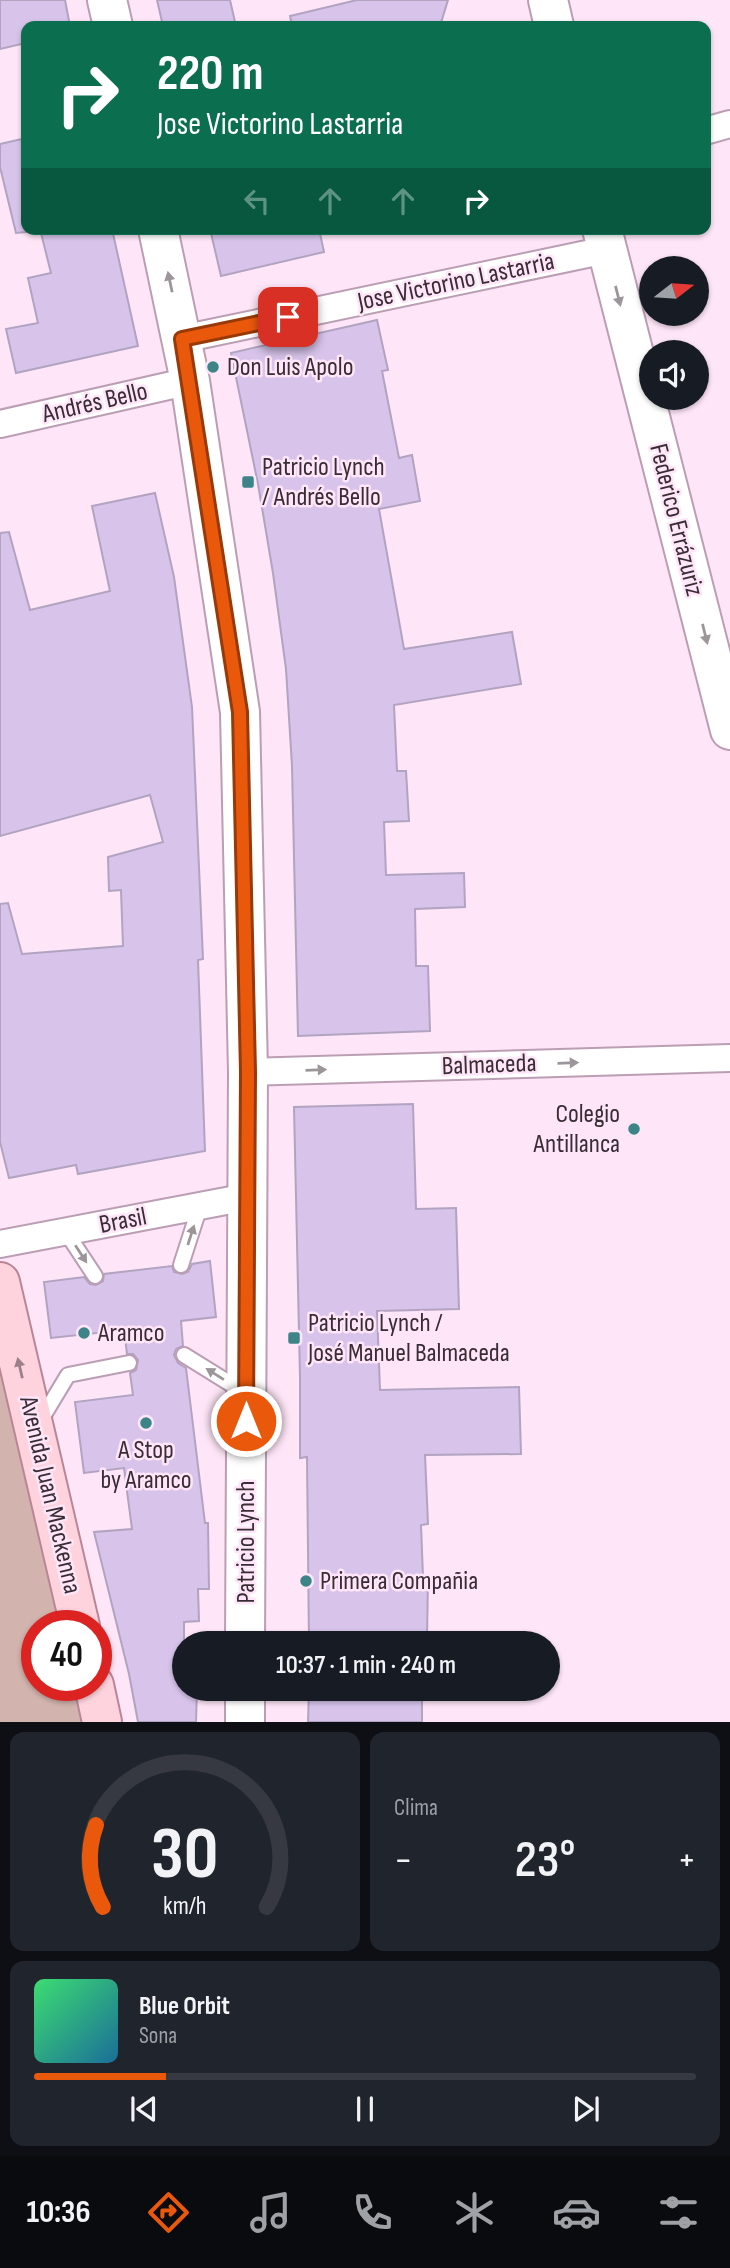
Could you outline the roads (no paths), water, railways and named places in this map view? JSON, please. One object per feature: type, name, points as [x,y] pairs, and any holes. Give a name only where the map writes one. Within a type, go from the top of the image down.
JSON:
[{"type":"main road","name":"Avenida Juan Mackenna","points":[[0,1282],[76,1610]]},
{"type":"main road","points":[[98,1701],[103,1722]]},
{"type":"street","points":[[107,0],[112,21]]},
{"type":"street","points":[[548,0],[553,21]]},
{"type":"street","points":[[711,129],[730,124]]},
{"type":"street","name":"Patricio Lynch","points":[[159,235],[190,381],[240,712],[248,1072],[245,1631]]},
{"type":"street","name":"Jose Victorino Lastarria","points":[[182,339],[604,240]]},
{"type":"street","name":"Federico Errázuriz","points":[[604,240],[730,730]]},
{"type":"street","name":"Andrés Bello","points":[[0,424],[190,381]]},
{"type":"street","name":"Balmaceda","points":[[248,1072],[730,1058]]},
{"type":"street","name":"Brasil","points":[[0,1244],[247,1197]]},
{"type":"street","points":[[245,1701],[245,1722]]},
{"type":"lane","points":[[181,1265],[200,1206]]},
{"type":"lane","points":[[66,1231],[95,1276]]},
{"type":"lane","points":[[184,1355],[246,1394]]},
{"type":"lane","points":[[34,1430],[68,1375],[129,1363]]},
{"type":"place","name":"Don Luis Apolo","points":[[213,367]]},
{"type":"place","name":"Patricio Lynch / Andrés Bello","points":[[248,482]]},
{"type":"place","name":"Colegio Antillanca","points":[[634,1129]]},
{"type":"place","name":"Aramco","points":[[84,1333]]},
{"type":"place","name":"Patricio Lynch / José Manuel Balmaceda","points":[[294,1338]]},
{"type":"place","name":"A Stop by Aramco","points":[[146,1423]]},
{"type":"place","name":"Primera Compañia","points":[[306,1581]]}]
